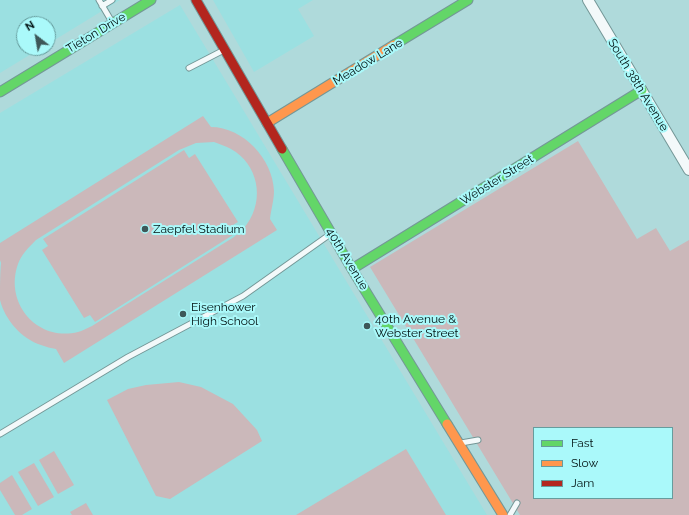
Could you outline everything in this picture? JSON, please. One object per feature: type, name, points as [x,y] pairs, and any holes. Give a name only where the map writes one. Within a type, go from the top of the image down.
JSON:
[{"type":"main road","name":"Tieton Drive","points":[[0,92],[151,0]]},
{"type":"main road","name":"40th Avenue","points":[[196,0],[331,234],[503,515]]},
{"type":"main road","name":"Meadow Lane","points":[[267,123],[468,0]]},
{"type":"main road","name":"Webster Street","points":[[352,269],[642,90]]},
{"type":"street","name":"South 38th Avenue","points":[[588,0],[689,170]]},
{"type":"lane","points":[[98,0],[112,23]]},
{"type":"lane","points":[[102,6],[112,0]]},
{"type":"lane","points":[[189,68],[224,50]]},
{"type":"lane","points":[[0,434],[128,357],[243,296],[331,234]]},
{"type":"lane","points":[[459,443],[478,440]]},
{"type":"lane","points":[[510,515],[517,503]]},
{"type":"shaded area","points":[[0,0],[120,0],[56,39],[56,16],[16,16],[16,56],[28,56],[0,73]]},
{"type":"shaded area","points":[[213,0],[313,0],[298,9],[314,36],[254,72]]},
{"type":"shaded area","name":"Eisenhower High School","points":[[180,5],[487,515],[0,515],[0,113]]},
{"type":"shaded area","points":[[203,116],[211,127],[223,128],[234,132],[254,147],[262,157],[272,179],[274,194],[270,219],[277,230],[64,363],[56,349],[43,346],[27,338],[15,328],[6,315],[0,300],[0,243]],"holes":[[[214,142],[229,148],[240,156],[253,173],[257,193],[256,204],[253,214],[246,226],[241,231],[234,237],[92,326],[81,331],[63,334],[49,331],[37,325],[27,316],[20,305],[16,292],[15,279],[21,257],[36,240],[179,150],[196,143]]]},
{"type":"shaded area","points":[[578,141],[637,239],[656,228],[670,251],[689,240],[689,515],[520,515],[370,267]]},
{"type":"shaded area","points":[[184,150],[189,158],[195,154],[238,222],[231,226],[236,233],[95,322],[90,315],[84,318],[42,250],[48,246],[43,239]]},
{"type":"shaded area","points":[[179,382],[201,387],[233,404],[257,430],[262,441],[170,499],[156,496],[107,400],[128,389],[146,385]]},
{"type":"shaded area","points":[[406,449],[446,515],[296,515]]},
{"type":"shaded area","points":[[54,451],[74,485],[58,494],[39,460]]},
{"type":"shaded area","points":[[34,463],[54,497],[38,506],[18,472]]},
{"type":"shaded area","points":[[12,475],[32,509],[22,515],[15,515],[0,490],[0,483]]},
{"type":"shaded area","points":[[86,503],[93,515],[72,515],[70,512]]},
{"type":"traffic: fast","points":[[0,92],[151,0]]},
{"type":"traffic: fast","points":[[394,45],[468,0]]},
{"type":"traffic: fast","points":[[352,269],[642,90]]},
{"type":"traffic: fast","points":[[282,149],[352,269],[447,424]]},
{"type":"traffic: slow","points":[[267,123],[394,45]]},
{"type":"traffic: slow","points":[[447,424],[503,515]]},
{"type":"traffic: jam","points":[[196,0],[282,149]]},
{"type":"place","name":"Zaepfel Stadium","points":[[145,229]]},
{"type":"place","name":"Eisenhower High School","points":[[183,314]]},
{"type":"place","name":"40th Avenue & Webster Street","points":[[367,326]]}]
